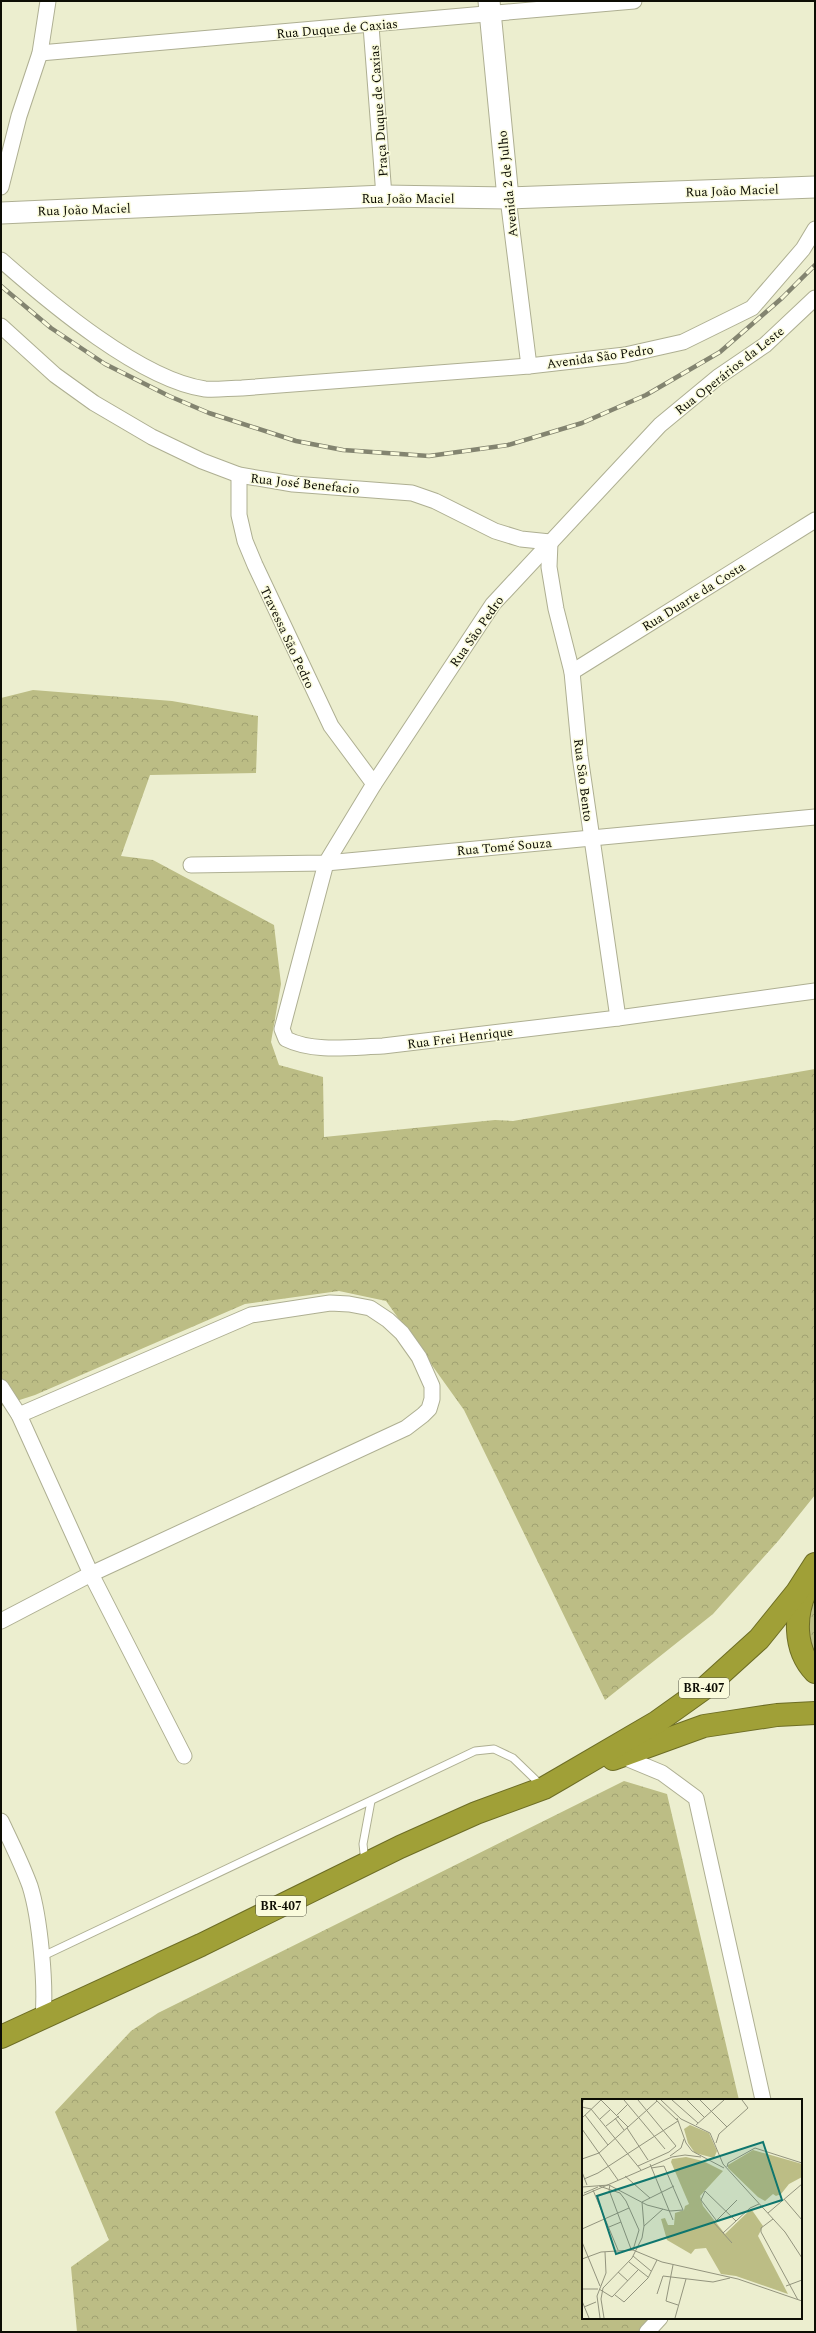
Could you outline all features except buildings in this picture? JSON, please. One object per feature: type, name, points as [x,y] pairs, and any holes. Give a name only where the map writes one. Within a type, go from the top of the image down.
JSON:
[{"type":"highway","name":"BR-407","points":[[1,2038],[201,1946],[365,1864],[476,1813],[544,1788],[563,1777],[657,1722],[706,1687],[759,1639],[797,1592],[815,1564]]},
{"type":"highway","points":[[815,1572],[803,1595],[797,1619],[799,1640],[807,1664],[815,1672]]},
{"type":"highway","name":"BR-407","points":[[563,1777],[704,1726],[777,1715],[815,1713]]},
{"type":"street","points":[[1,187],[19,116],[40,53],[48,1]]},
{"type":"street","name":"Rua Duque de Caxias","points":[[40,53],[371,26],[490,7],[634,1]]},
{"type":"street","name":"Avenida 2 de Julho","points":[[490,7],[508,198],[529,366]]},
{"type":"street","name":"Praça Duque de Caxias","points":[[371,26],[384,196]]},
{"type":"street","name":"Rua João Maciel","points":[[1,213],[384,196],[508,198],[815,187]]},
{"type":"street","name":"Avenida São Pedro","points":[[529,366],[625,355],[683,342],[752,308],[803,249],[815,229]]},
{"type":"street","points":[[1,260],[51,304],[118,349],[160,374],[206,389],[242,388],[529,366]]},
{"type":"street","name":"Rua Operários da Leste","points":[[660,425],[718,377],[765,345],[815,298]]},
{"type":"street","name":"Rua José Benefacio","points":[[1,326],[55,374],[94,404],[152,437],[202,461],[239,476],[293,484],[412,494],[435,501],[495,531],[521,539],[550,542]]},
{"type":"street","name":"Rua São Pedro","points":[[326,863],[374,784],[493,604],[660,425]]},
{"type":"street","name":"Travessa São Pedro","points":[[239,476],[239,515],[245,541],[255,565],[331,726],[374,784]]},
{"type":"street","name":"Rua Duarte da Costa","points":[[572,672],[815,520]]},
{"type":"street","name":"Rua São Bento","points":[[550,542],[549,567],[556,609],[572,672],[592,838],[618,1018]]},
{"type":"street","name":"Rua Tomé Souza","points":[[192,865],[326,863],[815,817]]},
{"type":"street","name":"Rua Frei Henrique","points":[[326,863],[285,1012],[282,1030],[286,1039],[303,1045],[383,1046],[618,1018],[815,991]]},
{"type":"street","points":[[1,1621],[91,1574],[306,1476],[415,1423],[429,1408],[432,1399],[432,1386],[428,1373],[402,1333],[388,1320],[370,1308],[349,1304],[330,1303],[251,1315],[19,1415]]},
{"type":"street","points":[[1,1387],[19,1415],[91,1574],[184,1756]]},
{"type":"street","points":[[621,1756],[662,1773],[696,1798],[763,2099]]},
{"type":"street","points":[[1,1821],[30,1887],[41,1957],[45,1997],[44,2017]]},
{"type":"street","points":[[648,2332],[659,2319]]},
{"type":"lane","points":[[41,1957],[475,1752],[494,1749],[513,1758],[544,1788]]},
{"type":"lane","points":[[365,1864],[363,1844],[371,1801]]},
{"type":"green space","points":[[33,690],[172,701],[258,716],[256,773],[150,775],[121,856],[153,860],[274,925],[281,984],[271,1042],[279,1065],[323,1077],[324,1137],[495,1120],[513,1121],[815,1069],[815,1495],[779,1540],[713,1614],[605,1700],[464,1410],[386,1301],[339,1291],[245,1304],[35,1395],[1,1406],[1,698]]},
{"type":"green space","points":[[815,1600],[815,1653],[810,1639],[809,1620]]},
{"type":"green space","points":[[624,1781],[667,1794],[739,2099],[582,2099],[582,2319],[651,2319],[641,2332],[77,2332],[71,2267],[109,2240],[55,2112],[131,2031],[158,2013]]},
{"type":"railway","points":[[1,286],[51,328],[105,364],[169,396],[209,413],[296,441],[343,450],[429,456],[508,445],[582,423],[646,395],[720,352],[782,298],[815,265]]}]
